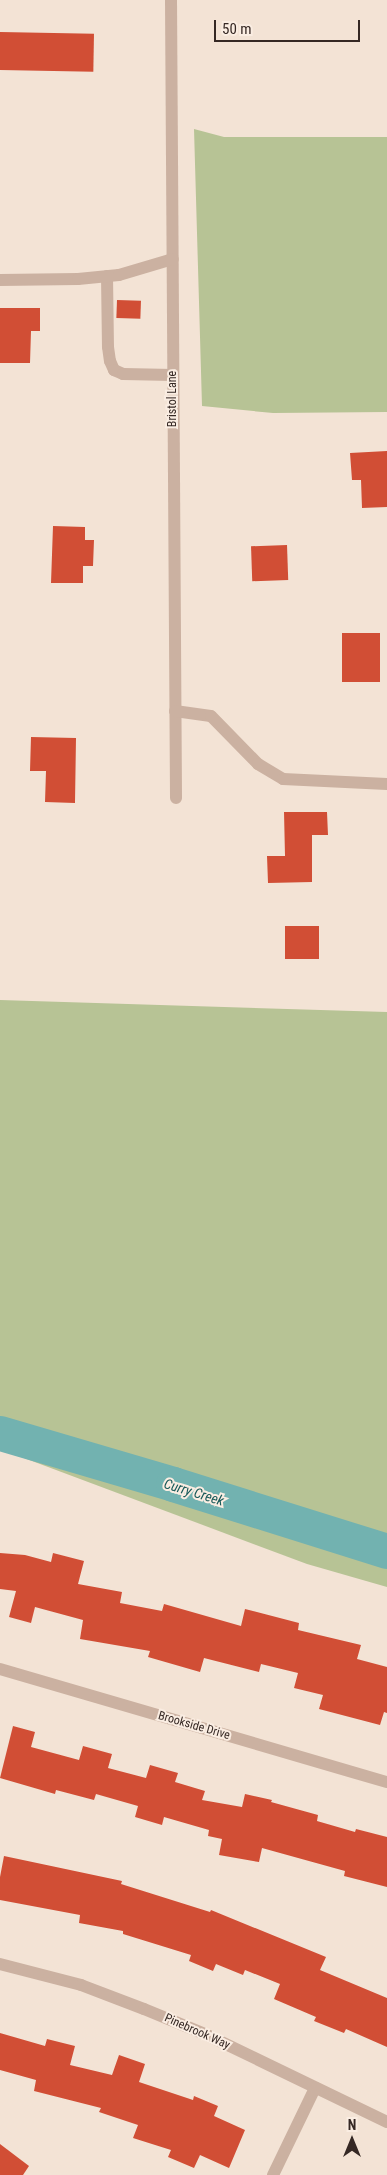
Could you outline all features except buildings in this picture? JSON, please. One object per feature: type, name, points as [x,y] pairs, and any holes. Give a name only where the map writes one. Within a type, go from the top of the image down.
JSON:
[{"type":"street","name":"Bristol Lane","points":[[171,0],[176,798]]},
{"type":"street","points":[[0,280],[107,276],[143,269],[173,259]]},
{"type":"street","points":[[107,276],[108,347],[110,361],[114,370],[123,374],[173,375]]},
{"type":"street","points":[[175,710],[211,716],[258,764],[283,779],[387,784]]},
{"type":"street","name":"Brookside Drive","points":[[0,1669],[387,1782]]},
{"type":"street","name":"Pinebrook Way","points":[[0,1964],[81,1985],[144,2009],[207,2035],[387,2122]]},
{"type":"street","points":[[273,2175],[315,2088]]},
{"type":"green space","points":[[194,129],[224,137],[387,137],[387,412],[273,413],[202,406]]},
{"type":"green space","points":[[0,1000],[387,1012],[387,1587],[307,1564],[0,1449]]},
{"type":"waterway","name":"Curry Creek","points":[[0,1433],[173,1484],[387,1551]]}]
